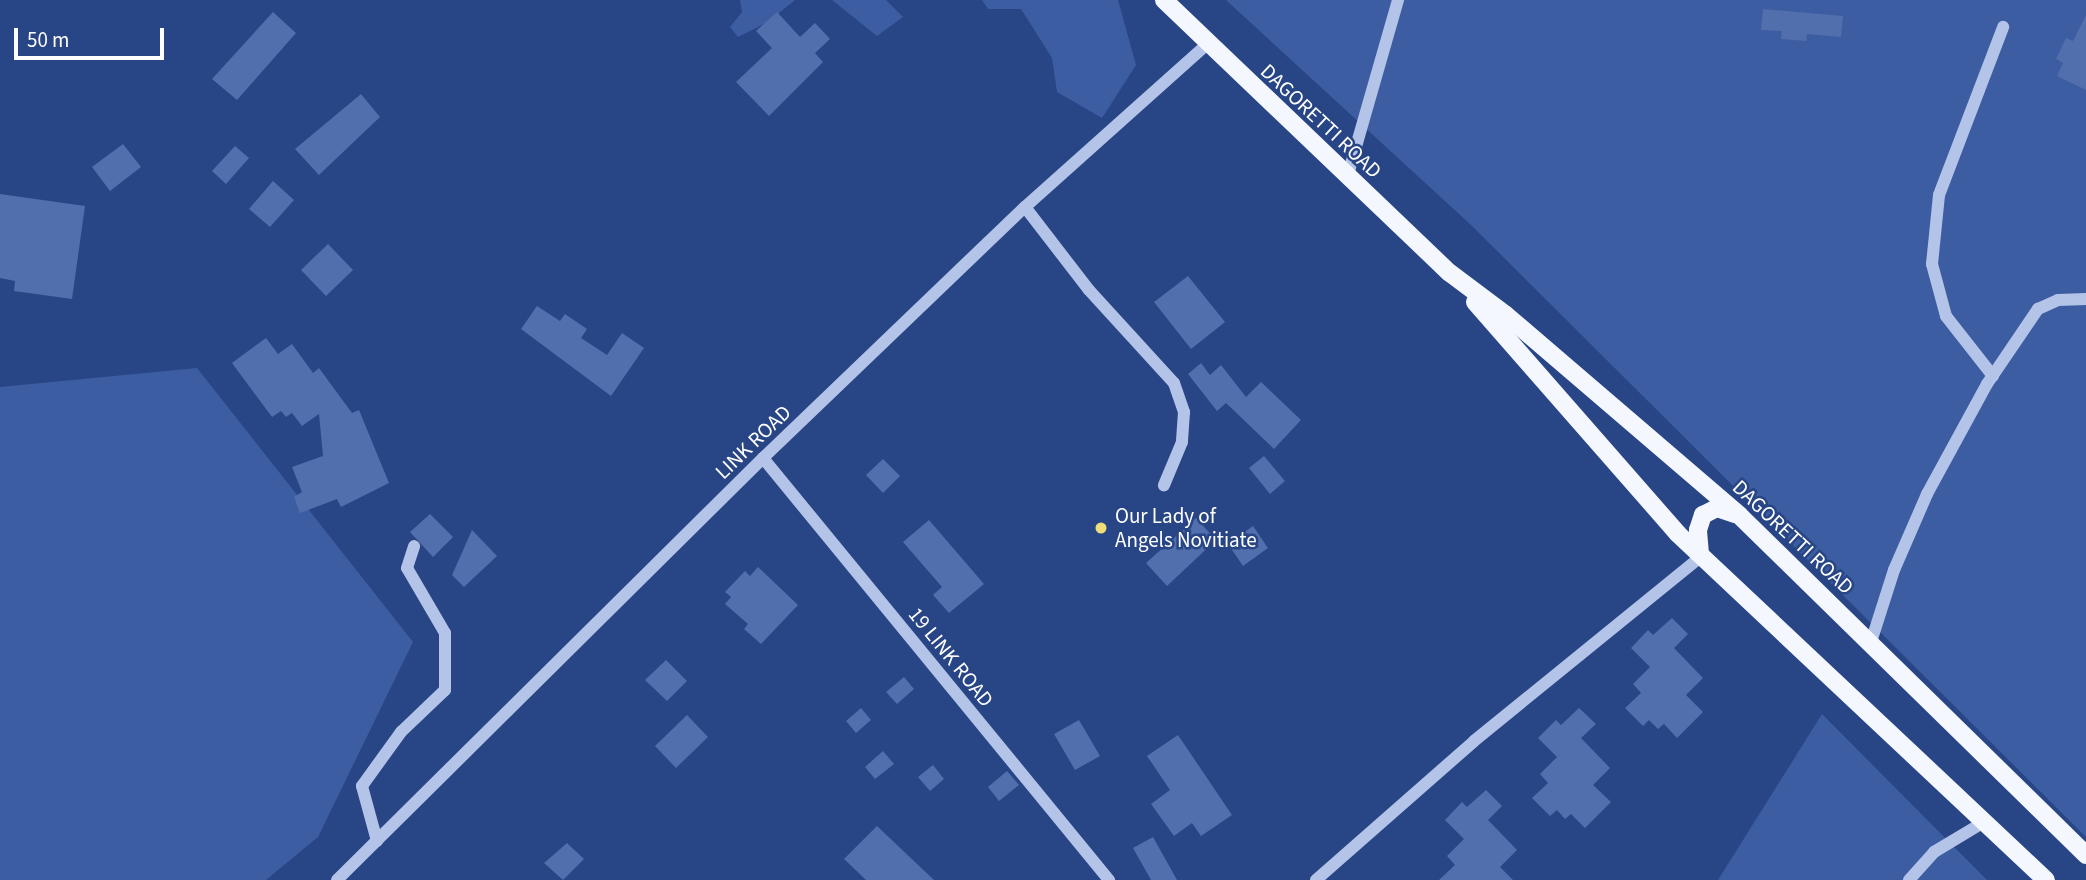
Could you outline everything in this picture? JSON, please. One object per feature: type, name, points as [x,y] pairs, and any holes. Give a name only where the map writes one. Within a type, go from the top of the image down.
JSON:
[{"type":"main road","name":"DAGORETTI ROAD","points":[[1164,0],[1347,178],[1450,273],[1701,555],[2046,880]]},
{"type":"main road","name":"DAGORETTI ROAD","points":[[1450,273],[1506,315],[1739,515],[2086,855]]},
{"type":"main road","points":[[1701,555],[1698,530],[1703,515],[1717,508],[1739,515]]},
{"type":"street","points":[[1347,178],[1398,0]]},
{"type":"street","points":[[1993,376],[1946,316],[1932,264],[1939,195],[2003,27]]},
{"type":"street","name":"LINK ROAD","points":[[338,880],[763,458],[1025,208],[1207,44]]},
{"type":"street","points":[[1025,208],[1089,290],[1174,383],[1184,412],[1182,442],[1164,485]]},
{"type":"street","points":[[1871,642],[1894,570],[1927,494],[1993,376],[2038,309],[2057,300],[2086,299]]},
{"type":"street","name":"19 LINK ROAD","points":[[763,458],[1109,880]]},
{"type":"street","points":[[377,841],[362,786],[401,732],[445,690],[445,633],[407,568],[414,546]]},
{"type":"street","points":[[1316,880],[1474,741],[1701,555]]},
{"type":"street","points":[[1909,880],[1934,852],[1984,821]]},
{"type":"shaded area","points":[[740,0],[795,0],[768,22],[738,37],[730,27],[742,12]]},
{"type":"shaded area","points":[[832,0],[886,0],[903,17],[877,36]]},
{"type":"shaded area","points":[[982,0],[1118,0],[1136,65],[1102,118],[1057,92],[1052,58],[1021,9],[988,9]]},
{"type":"shaded area","points":[[1226,0],[2086,0],[2086,837],[1471,225]]},
{"type":"shaded area","points":[[197,368],[413,642],[318,837],[266,880],[0,880],[0,387]]},
{"type":"shaded area","points":[[1822,714],[1987,880],[1718,880]]},
{"type":"building","points":[[1763,9],[1843,16],[1841,37],[1807,34],[1806,41],[1781,39],[1782,31],[1761,30]]},
{"type":"building","points":[[273,12],[296,33],[237,100],[212,79]]},
{"type":"building","points":[[777,12],[800,37],[815,23],[830,39],[815,53],[823,62],[769,116],[736,82],[772,48],[756,31]]},
{"type":"building","points":[[2086,15],[2086,90],[2057,76],[2063,63],[2056,59],[2066,38],[2073,41]]},
{"type":"building","points":[[361,94],[380,117],[319,175],[295,149]]},
{"type":"building","points":[[123,144],[141,167],[110,191],[92,167]]},
{"type":"building","points":[[235,146],[249,158],[226,184],[212,171]]},
{"type":"building","points":[[273,181],[294,200],[270,227],[249,209]]},
{"type":"building","points":[[0,194],[85,206],[72,299],[14,291],[15,281],[0,278]]},
{"type":"building","points":[[328,244],[353,270],[326,296],[301,270]]},
{"type":"building","points":[[1188,276],[1225,322],[1191,349],[1154,302]]},
{"type":"building","points":[[537,306],[560,321],[565,314],[587,329],[581,338],[607,355],[622,333],[644,348],[611,396],[521,329]]},
{"type":"building","points":[[266,338],[278,354],[292,344],[313,373],[319,368],[352,413],[359,410],[389,483],[341,507],[337,499],[300,513],[294,497],[302,492],[292,467],[323,456],[319,414],[302,426],[292,413],[286,417],[281,411],[272,417],[232,363]]},
{"type":"building","points":[[1201,363],[1210,375],[1221,365],[1246,397],[1261,382],[1301,420],[1274,449],[1226,403],[1217,411],[1188,374]]},
{"type":"building","points":[[1264,456],[1285,481],[1270,494],[1249,468]]},
{"type":"building","points":[[883,459],[900,476],[883,493],[866,475]]},
{"type":"building","points":[[430,514],[453,537],[433,557],[410,532]]},
{"type":"building","points":[[1196,518],[1216,540],[1167,586],[1146,563]]},
{"type":"building","points":[[929,520],[984,584],[949,613],[933,595],[942,587],[903,542]]},
{"type":"building","points":[[1253,526],[1268,548],[1243,566],[1228,544]]},
{"type":"building","points":[[472,530],[497,556],[464,587],[452,575]]},
{"type":"building","points":[[758,567],[798,605],[761,644],[744,629],[748,624],[725,604],[731,597],[725,592],[745,571],[750,576]]},
{"type":"building","points":[[1672,618],[1688,634],[1674,648],[1703,678],[1686,695],[1703,712],[1677,738],[1664,724],[1658,729],[1649,720],[1643,726],[1625,708],[1641,693],[1633,684],[1650,667],[1631,648],[1648,630],[1653,635]]},
{"type":"building","points":[[666,660],[687,681],[667,701],[645,680]]},
{"type":"building","points":[[904,677],[914,689],[897,704],[886,692]]},
{"type":"building","points":[[861,708],[871,720],[856,733],[846,721]]},
{"type":"building","points":[[1579,708],[1596,724],[1581,738],[1610,768],[1593,785],[1611,802],[1585,828],[1571,814],[1565,819],[1557,810],[1550,816],[1532,798],[1548,783],[1540,774],[1557,757],[1538,738],[1556,720],[1561,725]]},
{"type":"building","points":[[687,715],[708,737],[676,768],[655,746]]},
{"type":"building","points":[[1079,720],[1100,756],[1075,770],[1054,734]]},
{"type":"building","points":[[1178,735],[1232,815],[1201,836],[1192,823],[1174,836],[1151,804],[1170,790],[1147,756]]},
{"type":"building","points":[[883,751],[894,764],[875,779],[865,767]]},
{"type":"building","points":[[933,765],[944,779],[930,791],[918,777]]},
{"type":"building","points":[[1007,771],[1019,785],[999,801],[988,787]]},
{"type":"building","points":[[1486,790],[1502,806],[1488,820],[1517,850],[1500,867],[1513,880],[1439,880],[1455,865],[1447,856],[1464,839],[1445,820],[1462,802],[1467,807]]},
{"type":"building","points":[[877,826],[934,880],[866,880],[844,859]]},
{"type":"building","points":[[1153,837],[1177,880],[1151,880],[1133,848]]},
{"type":"building","points":[[567,843],[584,859],[563,880],[544,863]]},
{"type":"place","name":"Our Lady of Angels Novitiate","points":[[1101,528]]}]
